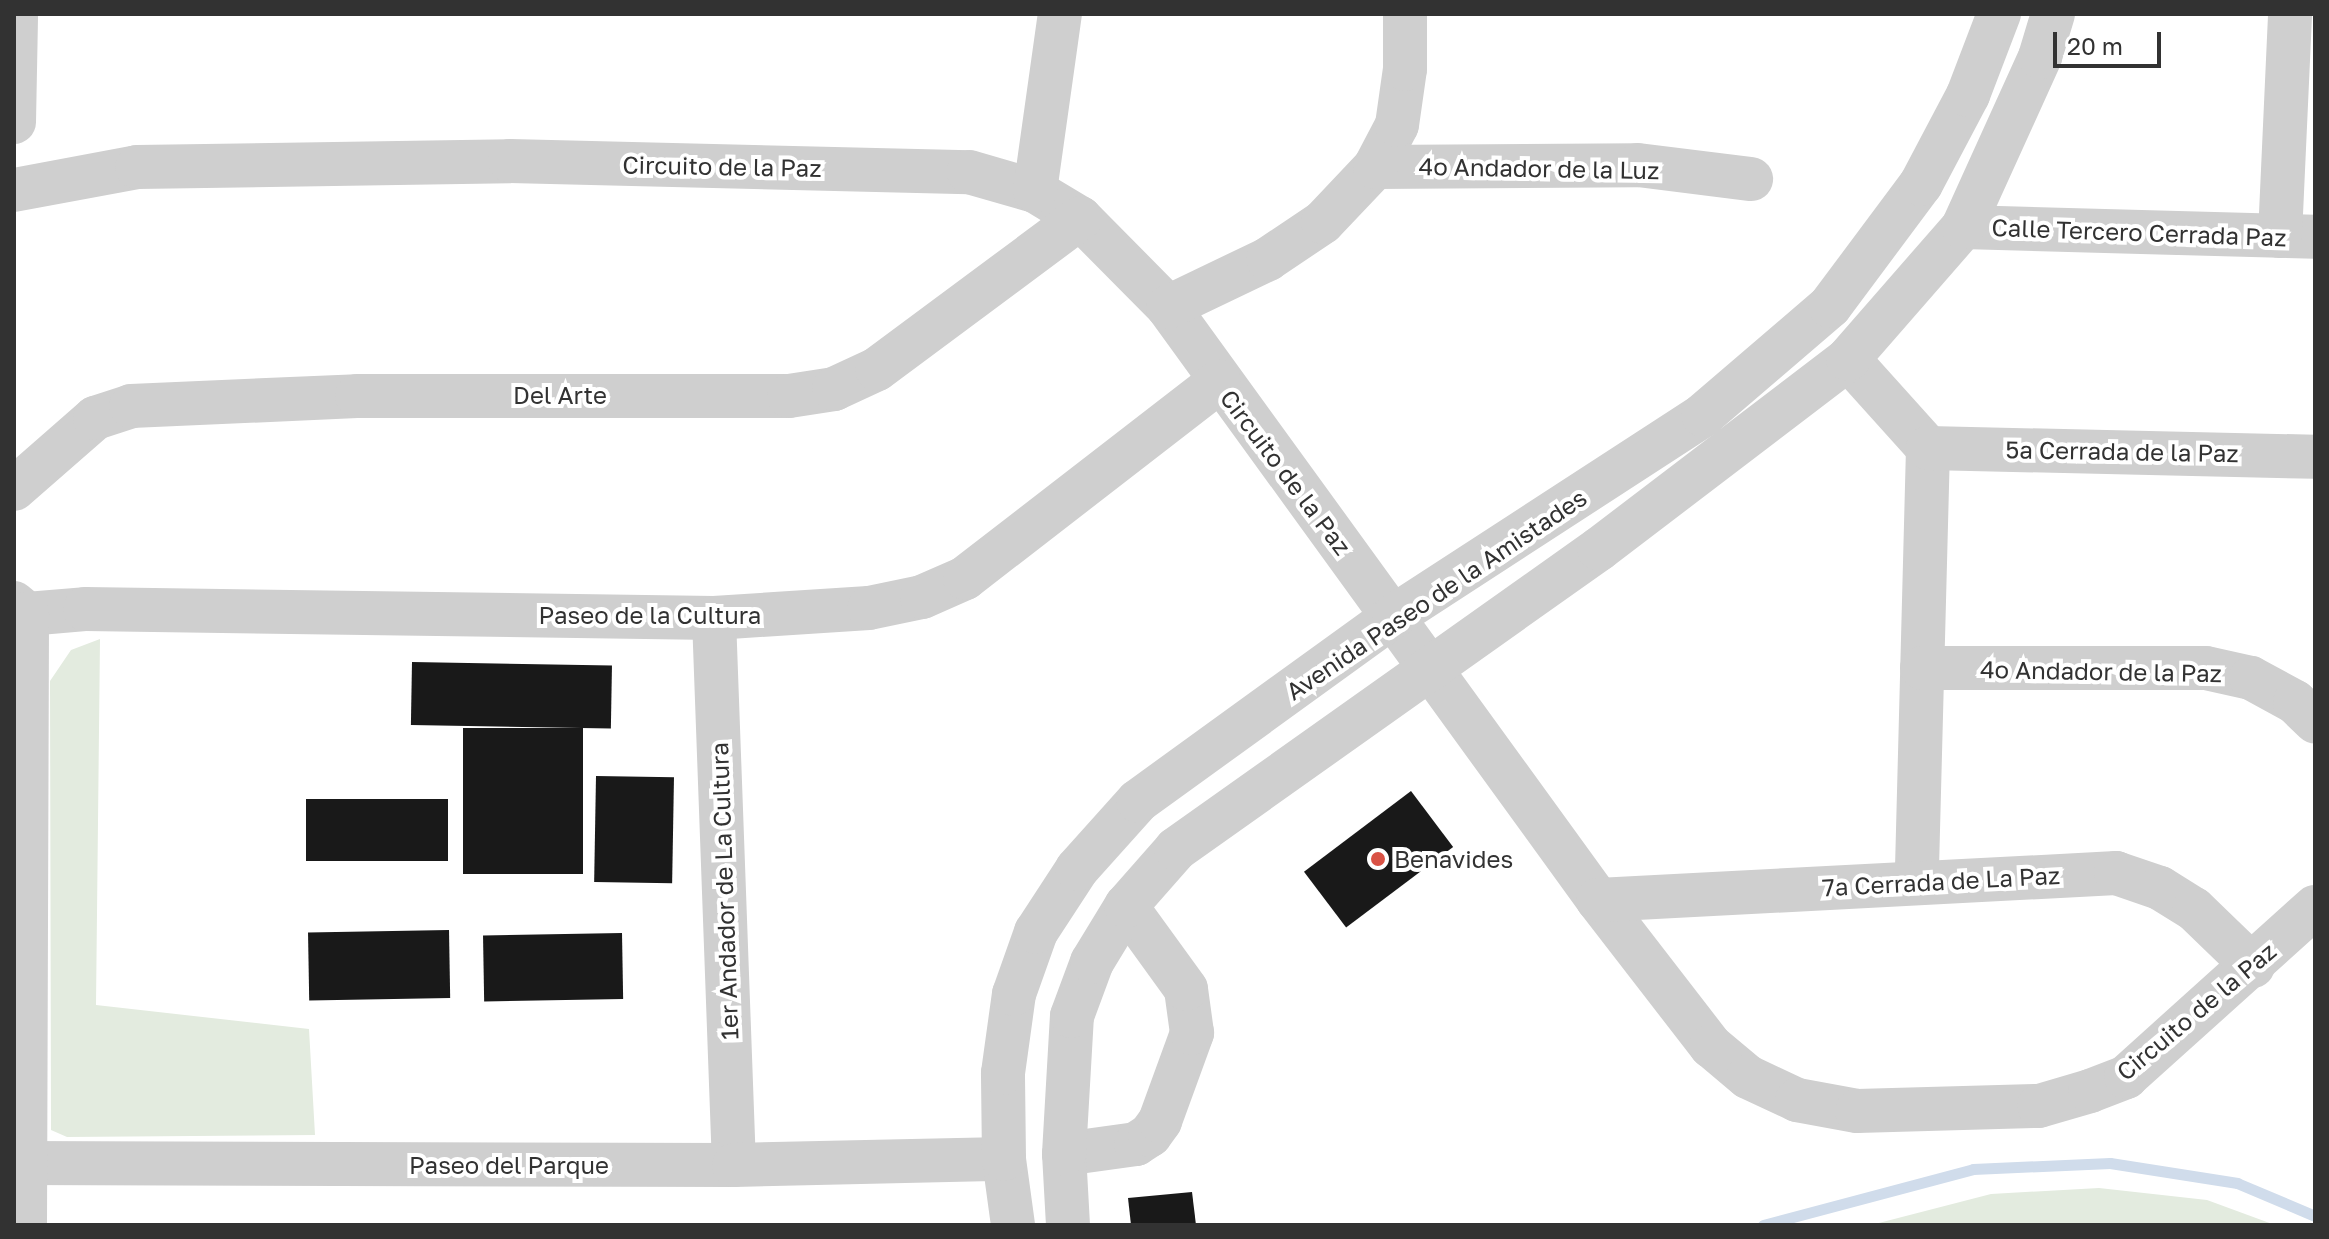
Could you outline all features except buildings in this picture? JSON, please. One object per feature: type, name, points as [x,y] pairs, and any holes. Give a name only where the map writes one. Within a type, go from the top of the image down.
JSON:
[{"type":"street","points":[[14,122],[16,14]]},
{"type":"street","points":[[1035,191],[1060,14]]},
{"type":"street","points":[[1168,307],[1268,259],[1312,230],[1375,167],[1397,125],[1405,69],[1405,14]]},
{"type":"street","name":"Avenida Paseo de la Amistades","points":[[1013,1225],[1004,1159],[1003,1073],[1014,994],[1036,932],[1077,869],[1138,801],[1394,616],[1703,415],[1830,306],[1921,184],[1968,95],[1999,14]]},
{"type":"street","points":[[1068,1225],[1064,1154],[1072,1016],[1092,962],[1126,906],[1176,849],[1431,671],[1727,456],[1848,359],[1963,227],[2040,57],[2053,14]]},
{"type":"street","points":[[2290,14],[2298,236]]},
{"type":"street","name":"Circuito de la Paz","points":[[14,190],[137,167],[510,161],[969,172],[1035,191],[1080,218],[1168,307],[1219,382],[1394,616],[1598,900],[1711,1046],[1748,1077],[1797,1100],[1857,1111],[2039,1106],[2090,1091],[2126,1077],[2253,966],[2315,907]]},
{"type":"street","name":"4o Andador de la Luz","points":[[1375,167],[1638,165],[1751,179]]},
{"type":"street","name":"Del Arte","points":[[14,489],[95,418],[145,404],[387,396],[789,396],[834,389],[877,369],[1080,218]]},
{"type":"street","name":"Calle Tercero Cerrada Paz","points":[[1963,227],[2298,236]]},
{"type":"street","points":[[1848,359],[1928,448],[1917,882]]},
{"type":"street","name":"Paseo de la Cultura","points":[[20,608],[714,618],[869,608],[922,597],[965,578],[1219,382]]},
{"type":"street","name":"5a Cerrada de la Paz","points":[[1928,448],[2315,457]]},
{"type":"street","points":[[20,608],[19,1163],[25,1225]]},
{"type":"street","name":"1er Andador de La Cultura","points":[[714,618],[734,1165]]},
{"type":"street","name":"4o Andador de la Paz","points":[[1922,668],[2206,668],[2251,678],[2295,702],[2315,721]]},
{"type":"street","name":"7a Cerrada de La Paz","points":[[1598,900],[2116,873],[2160,888],[2194,909],[2253,966]]},
{"type":"street","points":[[1064,1154],[1136,1144],[1150,1135],[1160,1121],[1192,1033],[1186,989],[1126,906]]},
{"type":"street","name":"Paseo del Parque","points":[[19,1163],[734,1165],[1004,1159]]},
{"type":"shaded area","points":[[100,639],[96,1005],[309,1029],[315,1135],[67,1137],[51,1130],[50,681],[71,650]]},
{"type":"shaded area","points":[[2099,1188],[2207,1200],[2275,1225],[1871,1225],[1991,1194]]},
{"type":"waterway","points":[[1763,1225],[1973,1169],[2110,1163],[2237,1183],[2315,1216]]},
{"type":"place","name":"Benavides","points":[[1378,859]]}]
